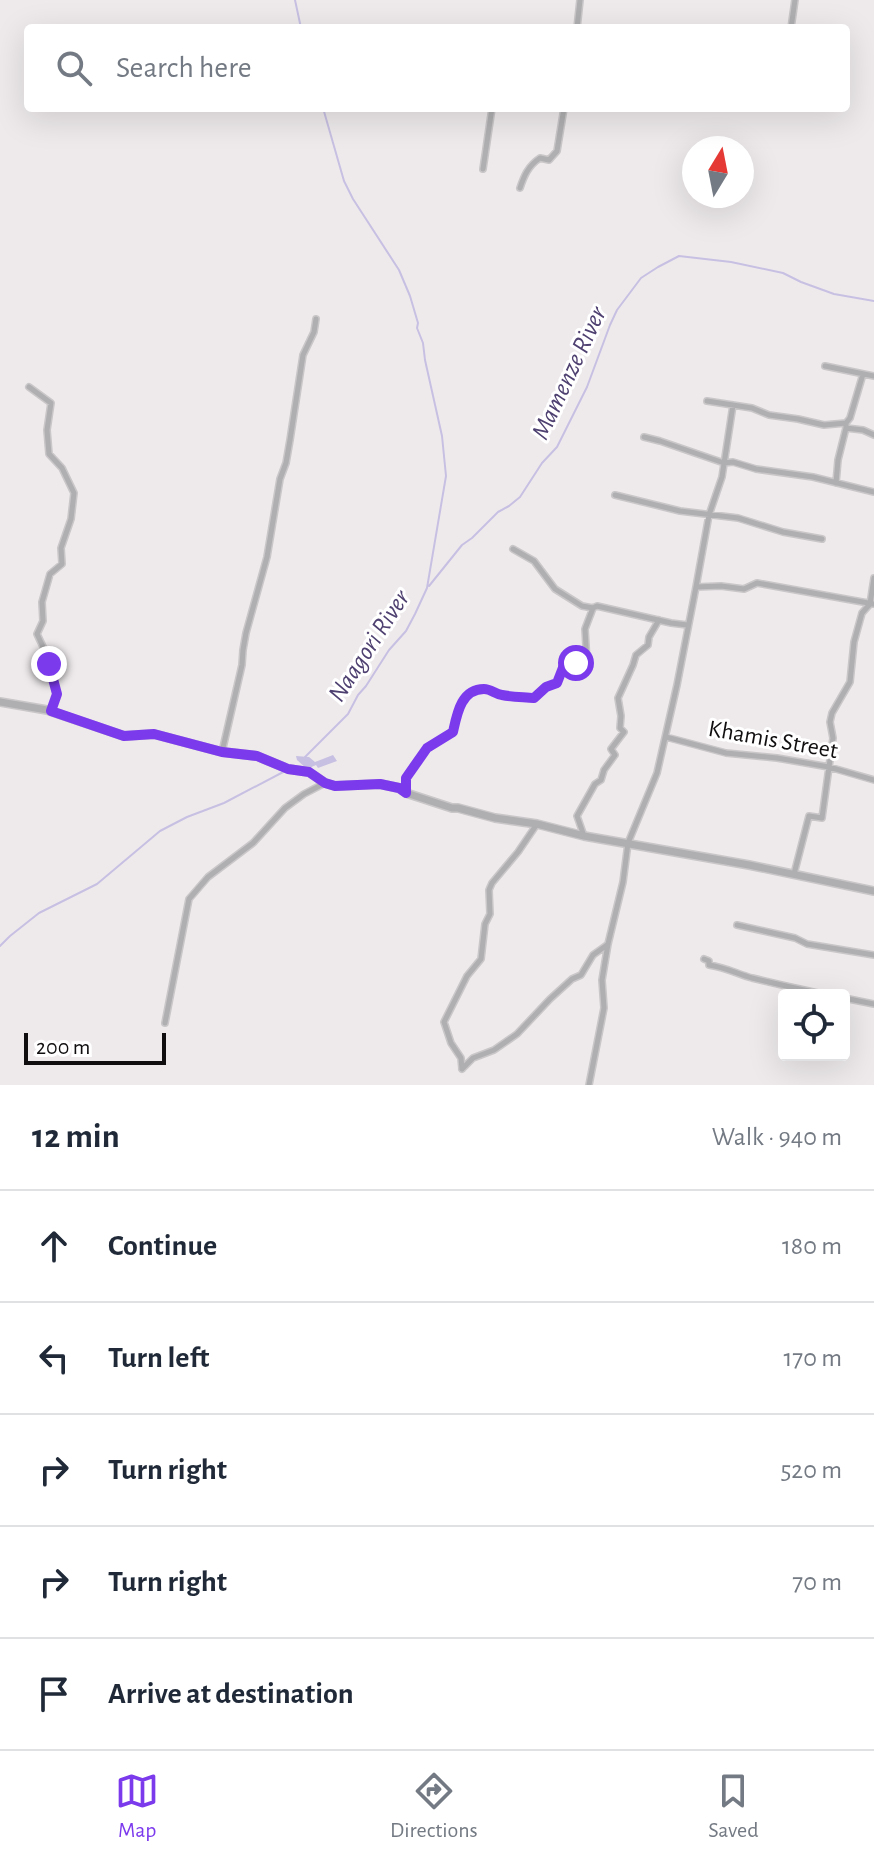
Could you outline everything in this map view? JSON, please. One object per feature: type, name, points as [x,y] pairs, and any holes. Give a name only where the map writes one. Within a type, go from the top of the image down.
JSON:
[{"type":"street","points":[[577,24],[580,0]]},
{"type":"street","points":[[792,24],[795,0]]},
{"type":"street","points":[[483,169],[491,112]]},
{"type":"street","points":[[520,188],[525,172],[534,162],[540,158],[549,160],[557,151],[563,112]]},
{"type":"street","points":[[222,752],[242,665],[246,633],[267,557],[303,355],[314,332],[316,319]]},
{"type":"street","points":[[825,366],[874,376]]},
{"type":"street","points":[[836,483],[846,425],[863,374]]},
{"type":"street","points":[[29,387],[51,403],[47,430],[49,454],[62,468],[74,493],[71,519],[61,548],[62,564],[50,574],[42,602],[43,621],[37,634],[57,694],[51,711]]},
{"type":"street","points":[[707,401],[824,425],[846,425],[874,435]]},
{"type":"street","points":[[589,1085],[604,1008],[602,980],[628,843],[657,773],[666,737],[709,515],[722,477],[733,405]]},
{"type":"street","points":[[644,437],[724,463],[805,475],[874,492]]},
{"type":"street","points":[[615,495],[680,511],[738,518],[783,532],[822,539]]},
{"type":"street","points":[[513,549],[534,561],[555,589],[582,606],[597,606],[687,625]]},
{"type":"street","points":[[794,874],[809,816],[822,818],[833,738],[830,722],[850,682],[854,642],[862,613],[872,604],[874,578]]},
{"type":"street","points":[[696,587],[744,589],[757,583],[872,604]]},
{"type":"street","points":[[406,793],[406,778],[427,748],[453,732],[458,709],[466,696],[481,689],[534,698],[546,687],[557,683],[568,661],[587,663],[585,629],[593,608]]},
{"type":"street","points":[[584,836],[577,816],[615,755],[611,749],[624,732],[620,728],[618,698],[636,655],[648,645],[659,620]]},
{"type":"street","points":[[0,702],[51,711],[124,736],[154,734],[222,752],[257,756],[288,769],[309,772],[335,786],[380,784],[452,808],[495,818],[874,891]]},
{"type":"street","name":"Khamis Street","points":[[666,737],[726,753],[829,767],[874,780]]},
{"type":"street","points":[[165,1023],[189,899],[208,877],[253,843],[276,815],[325,783]]},
{"type":"street","points":[[537,824],[492,883],[489,890],[490,914],[485,924],[481,959],[467,976],[444,1022],[451,1043],[461,1058],[462,1069],[473,1058],[494,1050],[517,1034],[550,999],[581,975],[593,955],[608,944]]},
{"type":"street","points":[[737,925],[795,938],[807,944],[874,955]]},
{"type":"street","points":[[704,959],[709,961],[709,965],[798,989]]},
{"type":"street","points":[[850,999],[874,1004]]},
{"type":"shaded area","points":[[333,755],[337,761],[307,769],[296,756],[309,757],[315,762]]},
{"type":"waterway","name":"Naagori River","points":[[295,0],[300,24]]},
{"type":"waterway","name":"Naagori River","points":[[305,757],[348,714],[415,614],[427,588],[446,476],[442,436],[410,296],[399,270],[344,181],[324,112]]},
{"type":"waterway","name":"Mamenze River","points":[[429,586],[462,545],[498,512],[520,497],[542,463],[557,447],[587,387],[617,310],[641,278],[658,267],[679,256],[731,262],[783,273],[834,294],[874,301]]},
{"type":"waterway","name":"Naagori River","points":[[0,946],[39,913],[97,884],[160,831],[224,803],[287,770]]},
{"type":"route","points":[[49,664],[57,694],[51,711],[124,736],[154,734],[222,752],[257,756],[288,769],[309,772],[335,786],[380,784],[399,788],[406,793],[406,778],[427,748],[453,732],[458,709],[466,696],[481,689],[534,698],[546,687],[557,683],[568,661],[576,663]]}]
